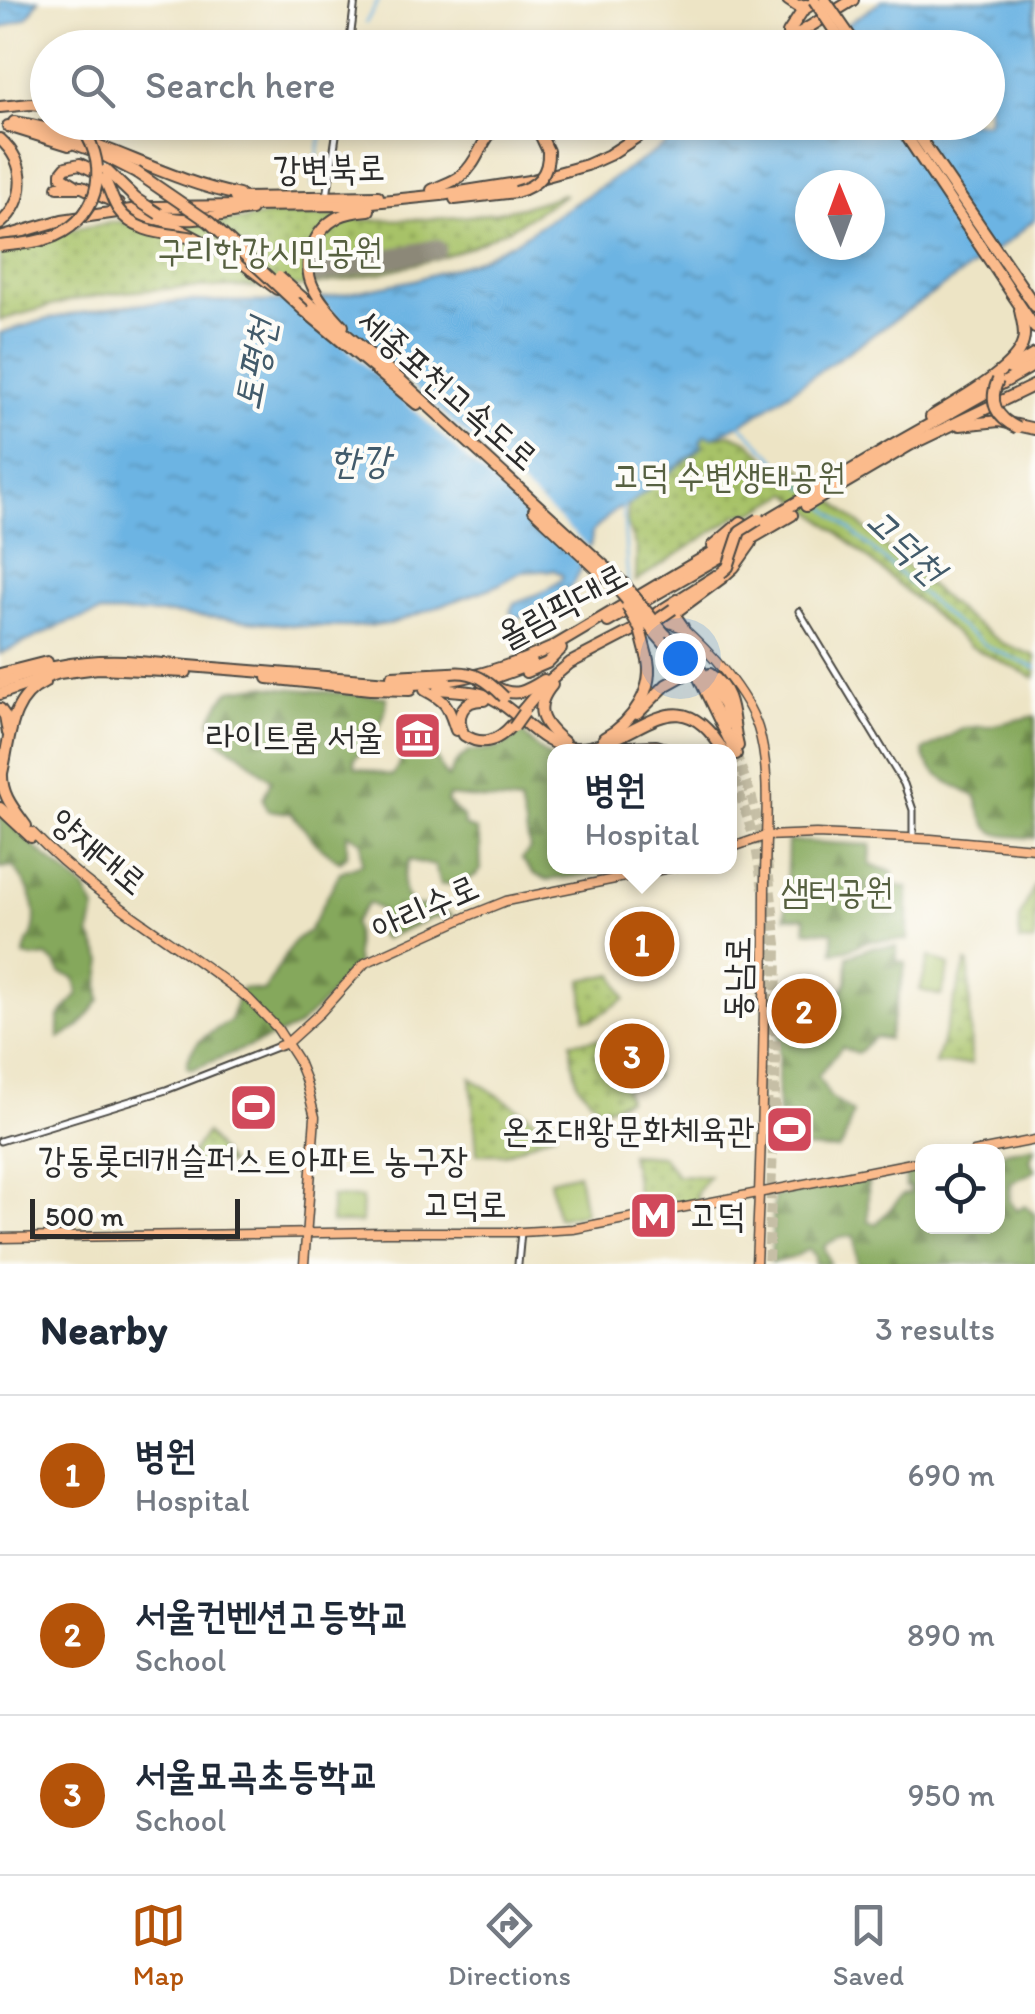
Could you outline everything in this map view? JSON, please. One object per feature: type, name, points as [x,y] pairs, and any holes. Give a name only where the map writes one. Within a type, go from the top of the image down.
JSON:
[{"type":"highway","points":[[788,0],[805,0]]},
{"type":"highway","points":[[788,0],[800,6],[850,0]]},
{"type":"highway","points":[[788,0],[790,28]]},
{"type":"highway","points":[[790,28],[803,10],[825,2]]},
{"type":"highway","points":[[787,30],[825,2]]},
{"type":"highway","points":[[795,30],[825,2]]},
{"type":"highway","points":[[825,2],[838,30]]},
{"type":"highway","points":[[825,2],[848,30]]},
{"type":"highway","points":[[0,106],[30,104]]},
{"type":"highway","points":[[5,123],[30,132]]},
{"type":"highway","name":"세종포천고속도로","points":[[5,123],[30,130]]},
{"type":"highway","points":[[0,139],[17,161],[21,188],[0,232]]},
{"type":"highway","points":[[53,140],[76,148],[136,198],[169,218],[196,220],[250,210],[332,208],[344,201]]},
{"type":"highway","name":"세종포천고속도로","points":[[64,140],[140,168],[209,222],[305,311],[358,349],[594,554],[639,600],[679,652],[723,744]]},
{"type":"highway","points":[[0,246],[52,237],[85,214],[97,187],[97,161],[90,140]]},
{"type":"highway","points":[[420,202],[462,175],[484,140]]},
{"type":"highway","points":[[358,349],[314,290],[309,272],[317,237],[334,219],[347,213],[532,187],[548,164],[543,140]]},
{"type":"highway","name":"강변북로","points":[[437,192],[548,171],[586,159],[609,140]]},
{"type":"highway","points":[[326,201],[530,181],[573,170],[632,140]]},
{"type":"highway","points":[[910,140],[1035,328]]},
{"type":"highway","points":[[925,140],[1035,306]]},
{"type":"highway","points":[[926,140],[1033,290]]},
{"type":"highway","points":[[194,238],[136,225],[118,209],[105,174],[86,166],[70,165],[63,169],[62,177],[116,208],[147,215],[164,220],[244,264],[358,349]]},
{"type":"highway","points":[[140,168],[250,197]]},
{"type":"highway","points":[[58,187],[75,185]]},
{"type":"highway","points":[[87,208],[95,204],[95,193]]},
{"type":"highway","name":"강변북로","points":[[0,232],[167,200],[308,197],[326,201]]},
{"type":"highway","name":"강변북로","points":[[0,232],[87,208],[326,201]]},
{"type":"highway","points":[[1018,305],[1023,343],[1018,355],[998,376],[993,396],[995,410],[1003,420],[1035,432]]},
{"type":"highway","name":"세종포천고속도로","points":[[358,349],[613,584],[679,652]]},
{"type":"highway","points":[[895,444],[1035,354]]},
{"type":"highway","name":"올림픽대로","points":[[825,491],[895,444],[1035,365]]},
{"type":"highway","name":"올림픽대로","points":[[0,691],[94,664],[126,660],[384,682],[443,683],[502,668],[552,647],[803,501],[939,430],[1035,387]]},
{"type":"highway","points":[[939,430],[987,421],[1015,423],[1035,432]]},
{"type":"highway","points":[[683,627],[676,617],[677,610],[722,575],[740,531],[759,518],[803,501]]},
{"type":"highway","name":"올림픽대로","points":[[94,664],[378,690],[439,689],[506,675],[561,649],[764,531],[803,501]]},
{"type":"highway","points":[[688,566],[740,523],[746,525]]},
{"type":"highway","points":[[523,712],[575,664],[734,567],[764,531]]},
{"type":"highway","points":[[613,584],[640,629],[650,665],[640,703],[615,732]]},
{"type":"highway","points":[[513,726],[501,737],[485,742],[468,738],[461,730],[459,718],[470,702],[504,699],[528,690],[570,663],[665,620],[683,627]]},
{"type":"highway","points":[[679,652],[715,689],[728,724]]},
{"type":"highway","points":[[0,674],[58,659],[94,664]]},
{"type":"highway","points":[[425,690],[450,709],[457,730],[471,743],[486,744],[503,739],[544,686],[570,663]]},
{"type":"highway","points":[[4,747],[17,708],[28,692],[94,664]]},
{"type":"highway","points":[[343,678],[466,672],[480,676],[533,726],[564,744],[596,741],[615,732],[666,685],[686,674]]},
{"type":"highway","points":[[710,674],[729,696],[726,744]]},
{"type":"highway","points":[[560,676],[547,691],[541,707],[546,725],[564,744]]},
{"type":"highway","points":[[439,689],[504,699]]},
{"type":"highway","points":[[0,709],[6,736],[2,788],[28,831]]},
{"type":"highway","points":[[600,744],[660,716],[675,714],[691,716],[720,744]]},
{"type":"highway","points":[[0,803],[28,831]]},
{"type":"main road","name":"동남로","points":[[665,612],[722,668],[758,726],[765,762],[766,953],[756,1264]]},
{"type":"main road","name":"양재대로","points":[[28,831],[88,883],[249,999],[269,1019],[302,1070],[315,1117],[304,1264]]},
{"type":"main road","points":[[737,846],[766,836],[816,834],[1035,848]]},
{"type":"main road","name":"아리수로","points":[[283,1044],[320,1013],[365,964],[506,901],[640,874]]},
{"type":"main road","points":[[1005,1146],[1035,1140]]},
{"type":"main road","name":"고덕로","points":[[0,1238],[574,1230],[915,1162]]},
{"type":"street","points":[[351,30],[355,0]]},
{"type":"street","points":[[326,201],[335,140]]},
{"type":"street","points":[[308,197],[322,191],[330,175]]},
{"type":"street","points":[[330,175],[344,201]]},
{"type":"street","points":[[799,611],[904,784],[913,810],[913,838]]},
{"type":"street","name":"아리수로","points":[[0,1141],[166,1090],[283,1044]]},
{"type":"street","points":[[518,1264],[520,1232]]},
{"type":"green space","name":"구리한강시민공원","points":[[563,194],[516,225],[468,248],[380,273],[308,286],[123,292],[73,300],[0,320],[0,250],[64,231],[115,222],[241,220],[272,215],[348,216],[358,220],[462,217],[513,209]]},
{"type":"green space","name":"고덕 수변생태공원","points":[[730,434],[748,441],[788,478],[795,463],[965,617],[1002,643],[1035,656],[1035,678],[969,646],[789,493],[755,512],[740,514],[636,581],[637,549],[627,525],[628,505],[701,447],[705,435]]},
{"type":"green space","points":[[261,686],[386,697],[381,723],[354,759],[355,767],[392,776],[406,755],[420,744],[431,747],[448,778],[455,764],[469,751],[498,748],[522,732],[547,756],[547,874],[590,874],[548,880],[534,874],[522,859],[530,849],[520,803],[449,796],[447,802],[463,817],[464,826],[476,830],[481,870],[467,880],[440,885],[435,866],[409,860],[403,884],[413,906],[438,906],[452,916],[432,918],[383,939],[378,933],[381,910],[368,903],[353,923],[357,963],[296,1028],[193,1069],[187,1067],[196,1045],[230,1021],[241,988],[264,991],[294,941],[309,931],[340,872],[362,864],[361,841],[347,833],[347,855],[340,862],[317,844],[291,813],[267,810],[263,799],[271,780],[240,753],[220,742],[210,721],[231,690]]},
{"type":"green space","points":[[1035,716],[1035,838],[1002,835],[984,821],[976,797],[936,773],[923,751],[964,728]]},
{"type":"green space","points":[[0,813],[85,889],[95,909],[90,935],[103,961],[100,1000],[79,1027],[59,1039],[59,1017],[78,994],[75,978],[60,973],[47,956],[24,956],[35,923],[34,905],[13,867],[0,868]]},
{"type":"green space","name":"샘터공원","points":[[788,841],[871,845],[870,865],[893,872],[892,884],[908,888],[908,940],[867,941],[833,952],[833,932],[806,930],[805,917],[785,917]]},
{"type":"green space","points":[[1035,884],[1035,942],[1019,941],[1020,917]]},
{"type":"green space","points":[[872,947],[897,947],[897,961],[906,963],[888,1039],[874,1037],[857,1054],[842,1047],[818,1076],[830,1097],[853,1113],[838,1150],[803,1148],[803,1116],[777,1119],[779,1023],[822,1026],[847,982],[848,956]]},
{"type":"green space","points":[[929,957],[950,965],[941,996],[920,990]]},
{"type":"green space","points":[[966,963],[971,1064],[935,1064]]},
{"type":"green space","points":[[614,974],[625,999],[593,1019],[585,1019],[582,980]]},
{"type":"green space","points":[[607,1036],[628,1099],[601,1110],[578,1085],[571,1042]]},
{"type":"green space","points":[[644,1050],[655,1077],[627,1088],[623,1059]]},
{"type":"green space","points":[[471,1078],[555,1132],[505,1154],[477,1154]]},
{"type":"green space","points":[[206,1133],[229,1164],[184,1164]]},
{"type":"green space","points":[[1035,1146],[1030,1160],[1035,1171],[1011,1183],[1009,1200],[1016,1210],[1025,1205],[1035,1215],[1035,1264],[857,1264],[854,1236],[838,1238],[824,1246],[830,1264],[815,1264],[809,1249],[771,1263],[774,1196],[915,1169],[915,1234],[1005,1234],[1005,1152]],"holes":[[[906,1172],[906,1187],[910,1187],[910,1193],[903,1195],[876,1224],[868,1221],[868,1179]]]},
{"type":"green space","points":[[630,1154],[662,1156],[677,1175],[709,1176],[697,1192],[697,1202],[641,1212]]},
{"type":"green space","points":[[578,1173],[585,1213],[557,1218],[550,1180]]},
{"type":"green space","points":[[331,1197],[362,1198],[361,1223],[331,1223]]},
{"type":"water","points":[[0,0],[39,0],[27,18],[0,29]]},
{"type":"water","name":"한강","points":[[883,0],[1035,0],[1035,219],[1012,239],[750,419],[714,437],[705,435],[700,442],[702,447],[628,505],[614,511],[592,532],[580,571],[554,603],[516,618],[510,612],[514,603],[548,590],[562,579],[554,570],[521,572],[496,586],[390,624],[301,626],[173,614],[100,613],[66,623],[0,654],[0,333],[52,318],[127,305],[319,299],[414,280],[472,262],[518,240],[673,140],[1005,140],[1005,30],[839,30]]},
{"type":"pier","points":[[312,294],[593,551],[586,569],[286,295]]},
{"type":"waterway","name":"토평천","points":[[366,22],[379,0]]},
{"type":"waterway","name":"토평천","points":[[313,186],[320,140]]},
{"type":"waterway","name":"고덕천","points":[[738,422],[807,490]]},
{"type":"waterway","name":"고덕천","points":[[820,502],[953,622],[990,648],[1035,668]]},
{"type":"waterway","points":[[623,506],[628,584]]},
{"type":"runway","points":[[317,273],[436,249]]},
{"type":"tunnel","points":[[737,757],[763,844]]},
{"type":"tunnel","points":[[737,786],[755,841],[763,889]]},
{"type":"tunnel","points":[[767,861],[777,944],[768,1264]]},
{"type":"tunnel","points":[[767,1139],[768,926]]},
{"type":"place","name":"라이트룸 서울","points":[[418,736]]},
{"type":"place","name":"병원","points":[[642,944]]},
{"type":"place","name":"서울컨벤션고등학교","points":[[804,1011]]},
{"type":"place","name":"서울묘곡초등학교","points":[[632,1056]]},
{"type":"place","name":"강동롯데캐슬퍼스트아파트 농구장","points":[[253,1108]]},
{"type":"place","name":"온조대왕문화체육관","points":[[790,1130]]},
{"type":"place","name":"고덕","points":[[654,1215]]}]
